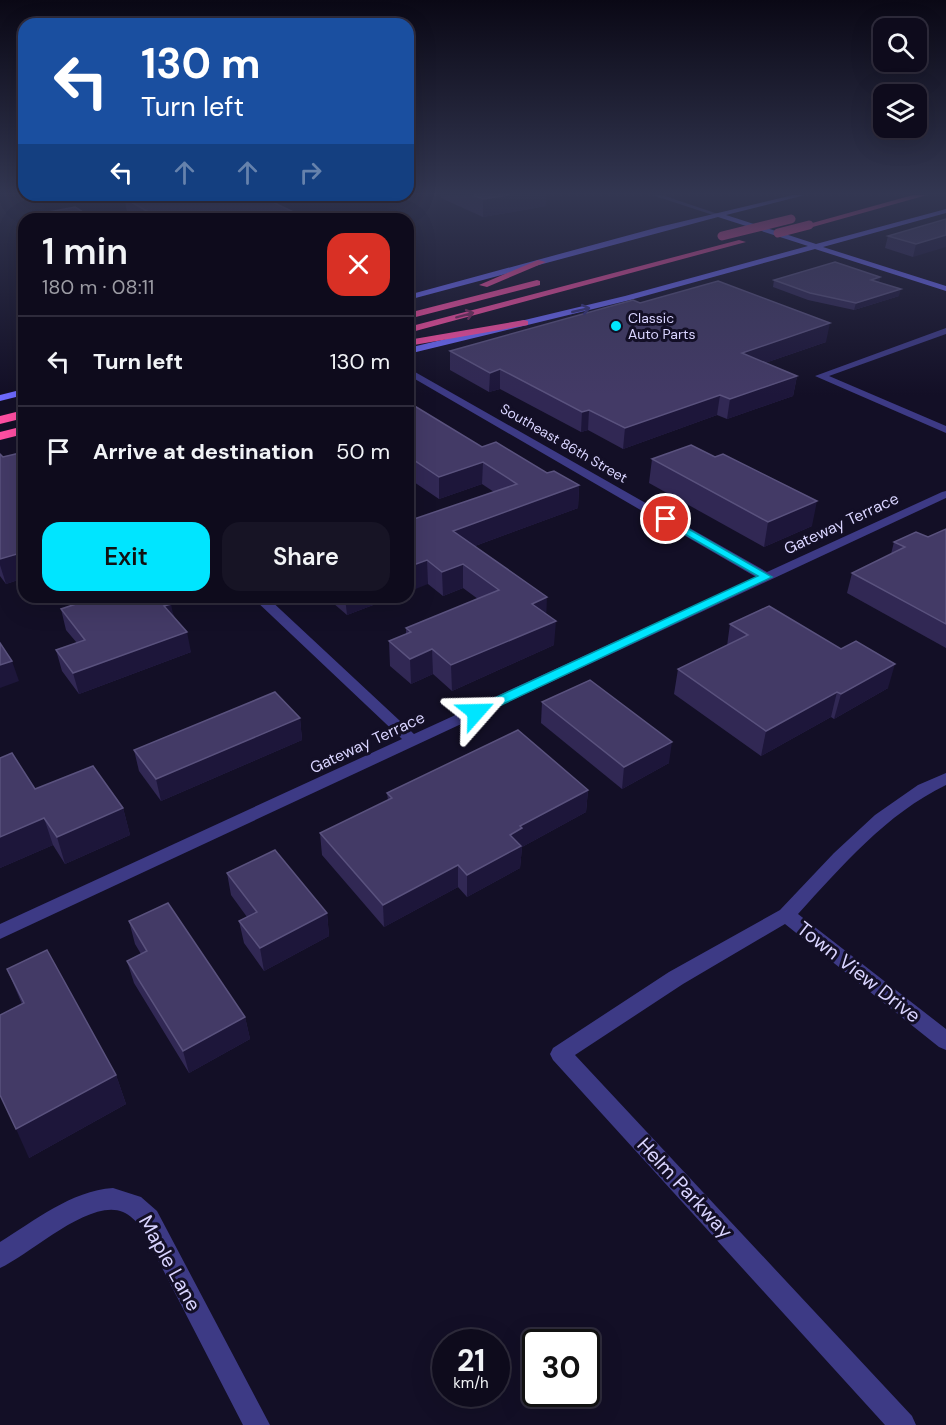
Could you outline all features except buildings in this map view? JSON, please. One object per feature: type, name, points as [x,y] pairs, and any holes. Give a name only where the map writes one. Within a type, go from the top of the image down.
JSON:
[{"type":"highway","points":[[414,309],[504,279],[541,262]]},
{"type":"highway","points":[[414,328],[662,262]]},
{"type":"highway","points":[[414,314],[543,282]]},
{"type":"highway","points":[[414,342],[524,323]]},
{"type":"highway","points":[[0,420],[18,416]]},
{"type":"highway","points":[[0,436],[18,432]]},
{"type":"main road","points":[[414,296],[541,262]]},
{"type":"main road","points":[[414,350],[627,298],[749,262]]},
{"type":"main road","points":[[861,262],[946,289]]},
{"type":"main road","points":[[0,398],[18,394]]},
{"type":"street","points":[[946,331],[819,376],[946,430]]},
{"type":"street","name":"Southeast 86th Street","points":[[414,374],[766,577]]},
{"type":"street","name":"Gateway Terrace","points":[[0,932],[946,494]]},
{"type":"street","points":[[265,603],[413,741]]},
{"type":"street","points":[[786,915],[845,852],[922,787],[946,778]]},
{"type":"street","name":"Town View Drive","points":[[676,978],[786,915],[946,1041]]},
{"type":"street","name":"Helm Parkway","points":[[676,978],[560,1054],[903,1425]]},
{"type":"street","name":"Maple Lane","points":[[0,1256],[69,1213],[89,1204],[111,1198],[140,1209],[149,1219],[257,1425]]},
{"type":"place","name":"Classic Auto Parts","points":[[616,326]]},
{"type":"route","points":[[476,712],[766,577],[666,519]]}]
